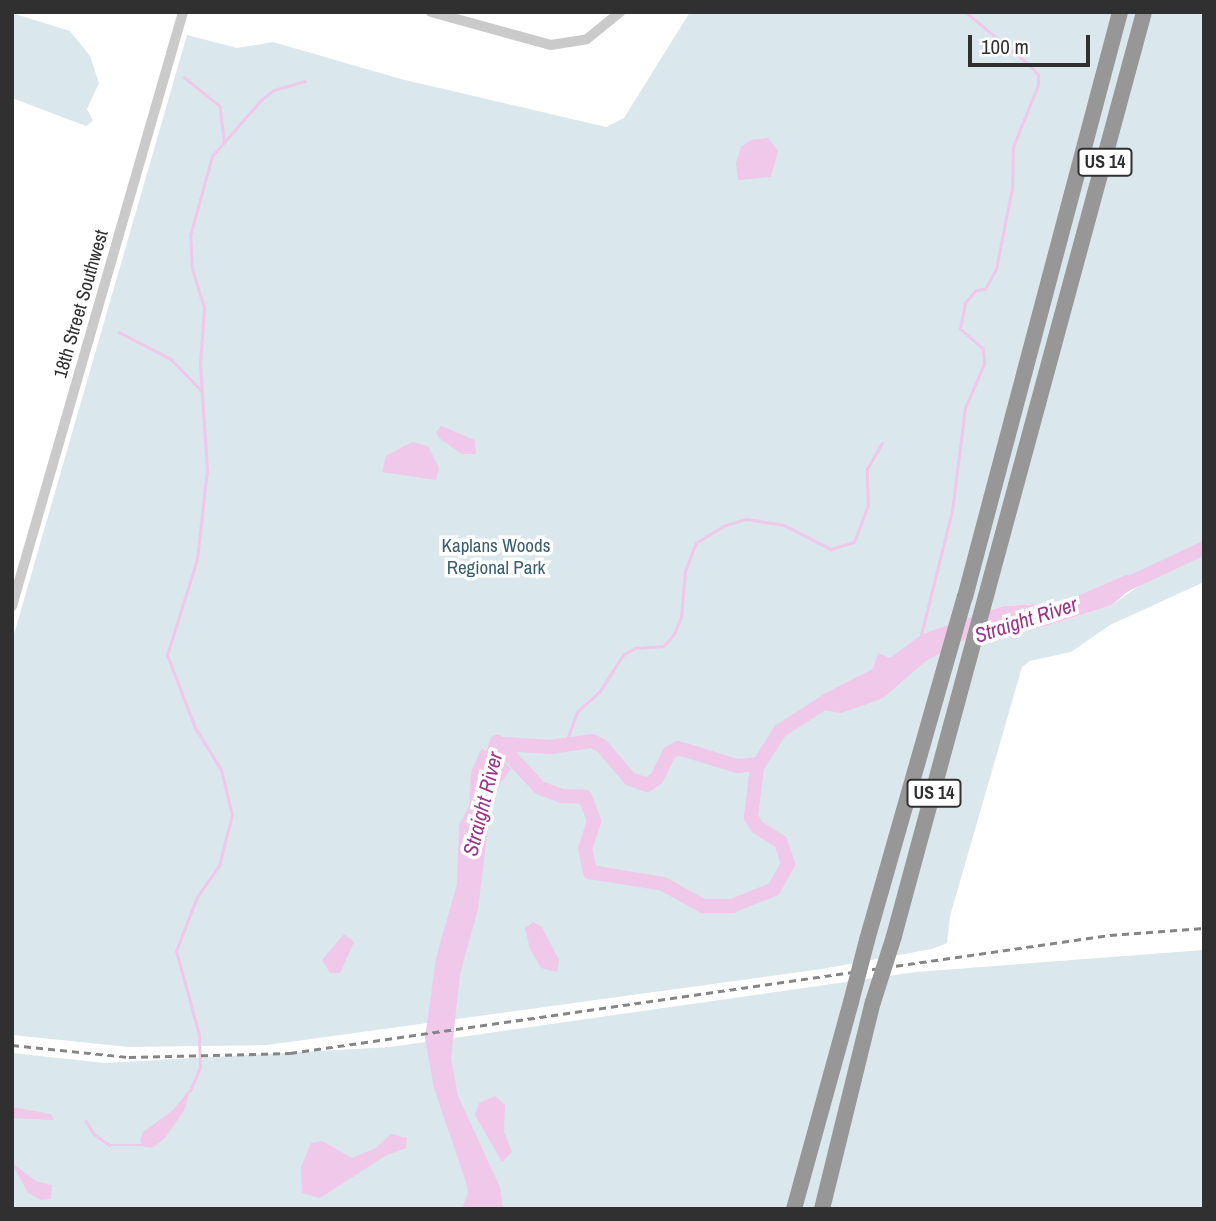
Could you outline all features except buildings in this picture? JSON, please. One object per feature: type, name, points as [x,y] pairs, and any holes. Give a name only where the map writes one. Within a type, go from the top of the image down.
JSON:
[{"type":"highway","points":[[1083,153],[1113,12]]},
{"type":"highway","name":"US 14","points":[[794,1209],[965,597],[1120,12]]},
{"type":"highway","name":"US 14","points":[[822,1209],[873,1002],[989,597],[1144,12]]},
{"type":"street","name":"18th Street Southwest","points":[[12,606],[183,12]]},
{"type":"street","points":[[431,12],[551,45],[587,39],[620,12]]},
{"type":"green space","name":"Kaplans Woods Regional Park","points":[[690,12],[1204,12],[1204,582],[1110,625],[1071,652],[1030,661],[1022,667],[950,916],[947,943],[932,949],[822,969],[267,1045],[129,1047],[12,1035],[12,641],[187,35],[237,48],[273,42],[401,79],[606,127],[624,118]],"holes":[[[1125,575],[1139,586],[1112,605],[1043,627],[962,641],[925,660],[934,631],[942,627],[1003,606],[1061,603]]]},
{"type":"green space","points":[[12,13],[70,31],[90,56],[99,83],[87,109],[93,121],[86,126],[12,98]]},
{"type":"green space","points":[[1204,950],[1204,1209],[12,1209],[12,1053],[105,1063],[390,1047],[916,972]]},
{"type":"water","points":[[768,138],[778,151],[771,177],[738,180],[736,163],[741,147],[751,140]]},
{"type":"water","points":[[441,426],[475,440],[476,454],[462,454],[439,438],[436,432]]},
{"type":"water","points":[[412,442],[428,446],[439,468],[436,480],[382,472],[386,456]]},
{"type":"water","points":[[1125,575],[1144,577],[1112,605],[1043,627],[962,641],[926,661],[883,698],[841,713],[811,708],[822,695],[873,669],[878,653],[890,658],[921,635],[942,627],[1003,606],[1061,603]]},
{"type":"water","points":[[481,749],[493,752],[511,769],[499,785],[490,811],[478,909],[460,974],[451,1058],[458,1096],[500,1187],[503,1209],[462,1209],[468,1193],[466,1182],[434,1088],[425,1038],[436,958],[457,884],[459,825],[469,806],[471,773]]},
{"type":"water","points":[[533,922],[542,927],[559,960],[557,972],[541,968],[530,949],[525,928]]},
{"type":"water","points":[[344,934],[354,942],[340,973],[330,973],[322,960]]},
{"type":"water","points":[[190,1089],[185,1109],[165,1138],[152,1148],[144,1147],[140,1141],[143,1132],[173,1110]]},
{"type":"water","points":[[495,1096],[505,1105],[504,1132],[512,1152],[502,1162],[475,1115],[479,1103]]},
{"type":"water","points":[[12,1107],[51,1114],[54,1120],[12,1118]]},
{"type":"water","points":[[391,1134],[407,1138],[406,1148],[385,1156],[320,1198],[302,1193],[301,1167],[311,1143],[322,1141],[352,1158],[376,1148]]},
{"type":"water","points":[[12,1163],[36,1181],[52,1185],[51,1199],[41,1200],[28,1193]]},
{"type":"waterway","points":[[921,635],[952,511],[965,408],[984,364],[983,349],[960,329],[965,303],[976,290],[985,289],[996,269],[1012,188],[1013,147],[1038,85],[1038,75],[1030,66],[965,12]]},
{"type":"waterway","points":[[184,77],[220,106],[224,141]]},
{"type":"waterway","points":[[190,1091],[200,1067],[199,1035],[176,951],[197,897],[219,866],[232,815],[221,770],[195,728],[167,655],[197,559],[207,470],[200,365],[204,308],[192,269],[190,236],[212,156],[262,99],[274,90],[305,81]]},
{"type":"waterway","points":[[119,332],[171,359],[202,391]]},
{"type":"waterway","points":[[565,745],[577,712],[600,691],[623,655],[635,648],[664,646],[674,634],[681,617],[685,571],[696,543],[723,526],[746,519],[784,525],[831,549],[854,542],[868,506],[867,469],[882,443]]},
{"type":"waterway","name":"Straight River","points":[[1123,586],[1204,548]]},
{"type":"waterway","name":"Straight River","points":[[487,771],[497,742],[540,788],[562,796],[585,797],[594,821],[585,848],[590,872],[663,884],[703,906],[732,906],[774,889],[788,864],[781,842],[757,827],[751,817],[757,767],[780,731],[828,700]]},
{"type":"waterway","points":[[503,744],[551,747],[592,741],[602,746],[630,779],[647,785],[657,778],[669,753],[678,748],[737,766],[759,764]]},
{"type":"waterway","points":[[86,1121],[94,1134],[110,1145],[142,1145]]},
{"type":"railway","points":[[12,1045],[129,1057],[290,1053],[1110,935],[1204,928]]}]
